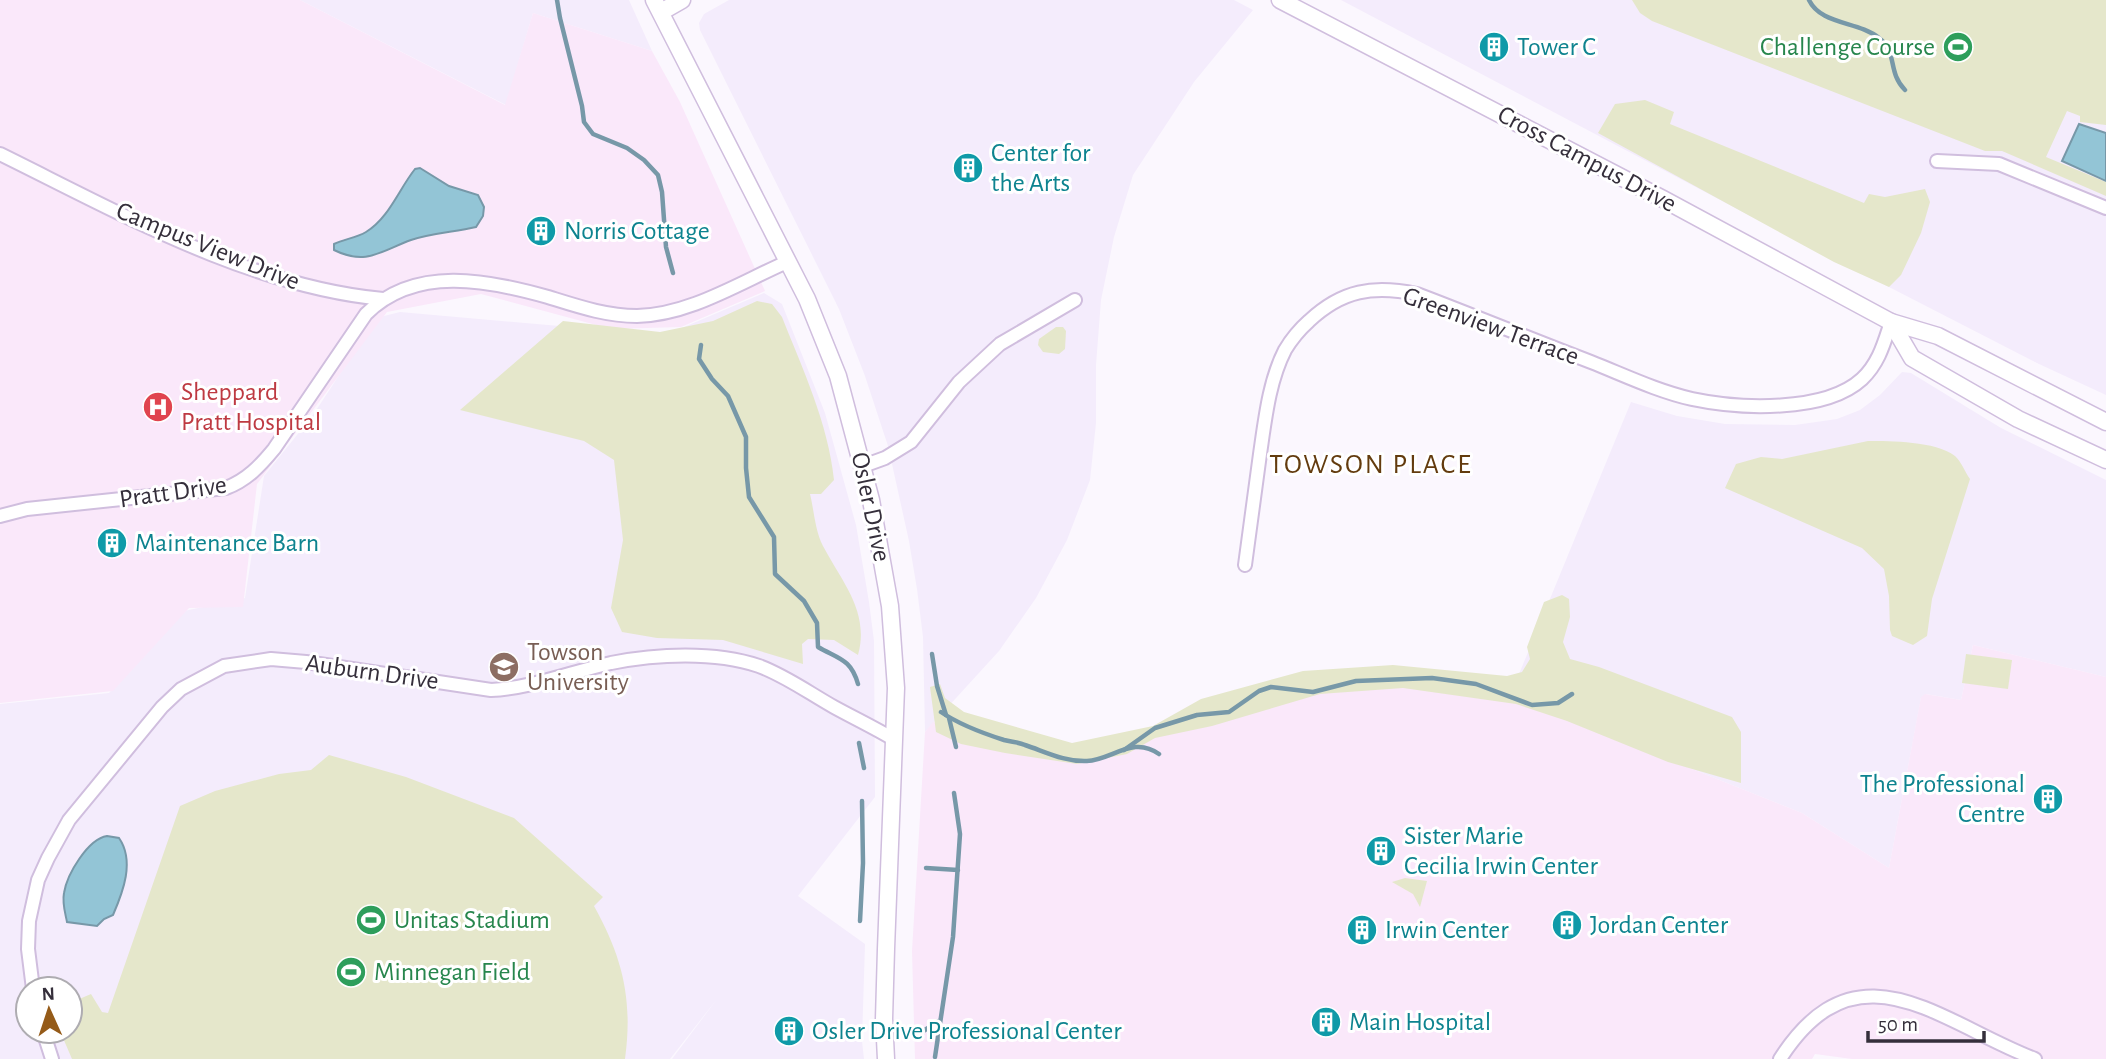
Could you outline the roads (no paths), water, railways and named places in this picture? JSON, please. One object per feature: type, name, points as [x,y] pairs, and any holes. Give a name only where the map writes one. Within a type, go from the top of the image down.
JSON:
[{"type":"street","points":[[658,6],[682,0]]},
{"type":"street","name":"Cross Campus Drive","points":[[1280,0],[1652,193],[1891,322],[1938,336],[2106,422]]},
{"type":"street","name":"Osler Drive","points":[[658,6],[807,299],[838,376],[879,537],[890,606],[896,688],[885,960],[886,1059]]},
{"type":"street","name":"Campus View Drive","points":[[0,154],[144,223],[249,268],[324,291],[383,299]]},
{"type":"street","points":[[1937,161],[1998,164],[2106,208]]},
{"type":"street","points":[[383,299],[422,283],[457,281],[524,291],[611,314],[639,316],[685,308],[787,262]]},
{"type":"street","name":"Greenview Terrace","points":[[1245,565],[1264,428],[1273,382],[1285,349],[1302,327],[1322,309],[1347,295],[1389,289],[1417,294],[1661,390],[1714,403],[1793,404],[1832,397],[1848,389],[1873,367],[1881,353],[1891,322]]},
{"type":"street","name":"Pratt Drive","points":[[0,516],[27,509],[214,490],[239,484],[259,467],[274,449],[366,314],[383,299]]},
{"type":"street","points":[[863,466],[885,458],[911,442],[959,382],[1000,344],[1075,300]]},
{"type":"street","points":[[1891,322],[1912,358],[2018,419],[2106,460]]},
{"type":"street","name":"Auburn Drive","points":[[32,975],[29,948],[32,902],[38,880],[69,820],[162,706],[181,689],[224,666],[271,659],[294,661],[491,690],[513,689],[613,663],[663,657],[732,660],[759,666],[790,681],[895,740]]},
{"type":"street","points":[[1780,1059],[1794,1037],[1822,1012],[1851,998],[1866,996],[1907,1000],[2035,1059]]},
{"type":"water","points":[[2079,124],[2106,133],[2106,181],[2062,161]]},
{"type":"water","points":[[420,168],[449,186],[478,195],[484,207],[483,216],[476,227],[411,240],[365,257],[345,255],[334,250],[334,244],[362,234],[374,226],[415,169]]},
{"type":"water","points":[[107,836],[119,838],[124,847],[127,866],[124,887],[113,915],[97,926],[67,922],[63,897],[69,877],[86,850]]},
{"type":"waterway","points":[[557,0],[584,122],[593,134],[627,148],[644,160],[658,175],[666,247],[673,273]]},
{"type":"waterway","points":[[1809,0],[1815,8],[1831,19],[1861,28],[1879,38],[1889,50],[1896,76],[1905,90]]},
{"type":"waterway","points":[[701,345],[699,359],[712,379],[728,396],[746,437],[749,497],[774,537],[775,574],[804,601],[817,623],[818,647],[848,664],[858,684]]},
{"type":"waterway","points":[[932,654],[937,686],[946,715]]},
{"type":"waterway","points":[[1124,750],[1155,728],[1197,715],[1229,712],[1259,691],[1271,687],[1313,692],[1356,681],[1432,678],[1476,684],[1532,705],[1558,703],[1572,694]]},
{"type":"waterway","points":[[941,712],[963,725],[1071,760],[1096,760],[1140,747],[1159,754]]},
{"type":"waterway","points":[[949,718],[956,747]]},
{"type":"waterway","points":[[859,743],[864,768]]},
{"type":"waterway","points":[[935,1057],[953,937],[960,834],[954,793]]},
{"type":"waterway","points":[[860,921],[862,801]]},
{"type":"waterway","points":[[926,868],[958,870]]},
{"type":"waterway","points":[[917,1035],[939,1021]]},
{"type":"place","name":"Tower C","points":[[1494,47]]},
{"type":"place","name":"Challenge Course","points":[[1958,47]]},
{"type":"place","name":"Center for the Arts","points":[[968,168]]},
{"type":"place","name":"Norris Cottage","points":[[541,231]]},
{"type":"place","name":"Sheppard Pratt Hospital","points":[[158,407]]},
{"type":"place","name":"Maintenance Barn","points":[[112,543]]},
{"type":"place","name":"Towson University","points":[[504,667]]},
{"type":"place","name":"The Professional Centre","points":[[2048,799]]},
{"type":"place","name":"Sister Marie Cecilia Irwin Center","points":[[1381,851]]},
{"type":"place","name":"Unitas Stadium","points":[[371,920]]},
{"type":"place","name":"Jordan Center","points":[[1567,925]]},
{"type":"place","name":"Irwin Center","points":[[1362,930]]},
{"type":"place","name":"Minnegan Field","points":[[351,972]]},
{"type":"place","name":"Main Hospital","points":[[1326,1022]]},
{"type":"place","name":"Osler Drive Professional Center","points":[[789,1031]]},
{"type":"district","name":"TOWSON PLACE","points":[[1371,465]]}]
